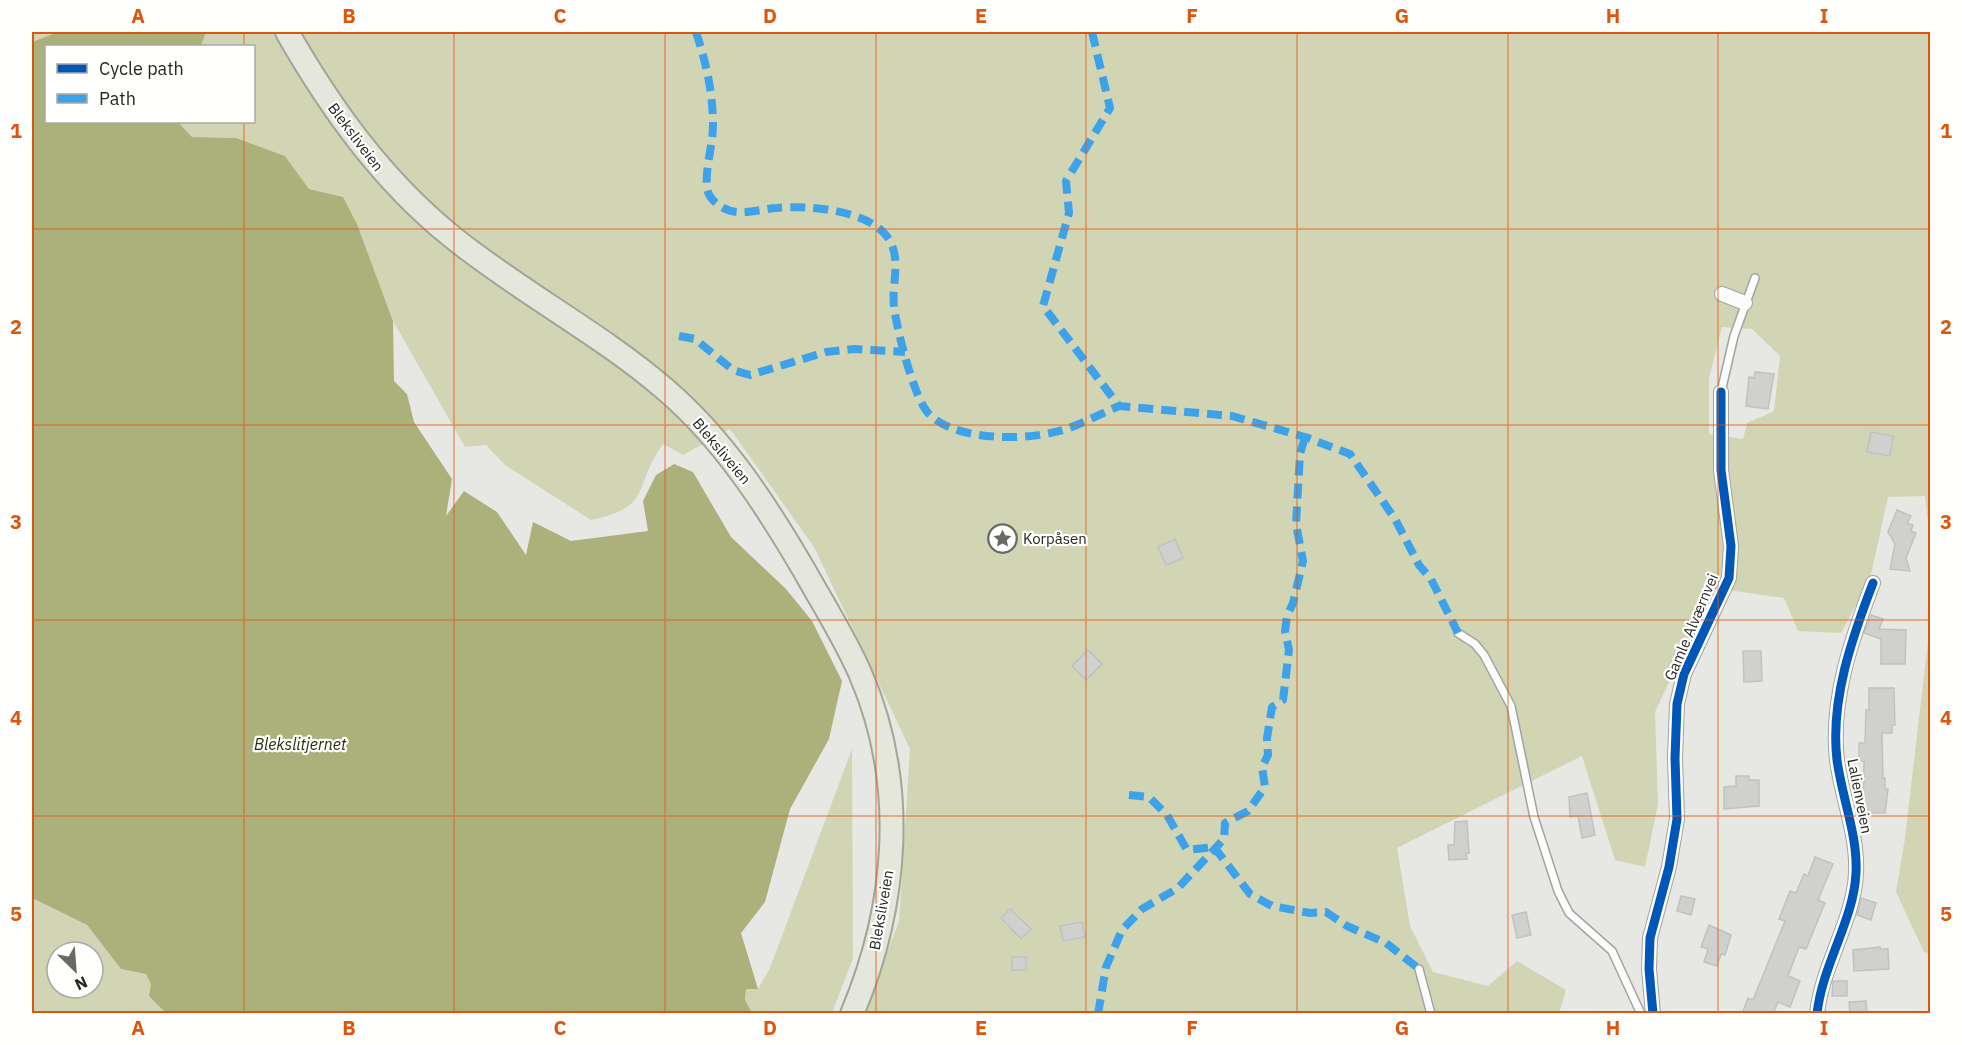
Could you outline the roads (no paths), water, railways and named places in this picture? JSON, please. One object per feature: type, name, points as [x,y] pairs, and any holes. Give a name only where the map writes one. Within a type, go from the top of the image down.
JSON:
[{"type":"main road","name":"Bleksliveien","points":[[287,32],[343,121],[388,178],[452,237],[631,362],[684,406],[735,463],[765,505],[796,556],[859,671],[875,712],[889,781],[892,835],[884,909],[878,942],[852,1014]]},
{"type":"street","points":[[1722,294],[1744,303]]},
{"type":"street","name":"Gamle Alværnvei","points":[[1653,1014],[1649,969],[1650,938],[1677,825],[1677,704],[1689,663],[1729,578],[1731,546],[1721,470],[1721,392]]},
{"type":"street","name":"Lalienveien","points":[[1817,1014],[1824,977],[1852,896],[1856,874],[1855,848],[1837,758],[1836,734],[1849,650],[1873,583]]},
{"type":"lane","name":"Gamle Alværnvei","points":[[1721,392],[1744,303],[1755,279]]},
{"type":"lane","points":[[1458,633],[1470,640],[1484,655],[1511,706],[1534,817],[1558,891],[1569,913],[1612,951],[1641,1014]]},
{"type":"lane","points":[[1419,969],[1431,1014]]},
{"type":"water","name":"Blekslitjernet","points":[[58,32],[206,32],[201,45],[45,45],[45,123],[179,123],[192,137],[236,138],[285,156],[309,189],[343,197],[357,224],[393,321],[394,381],[407,394],[414,422],[452,479],[446,516],[464,491],[497,512],[526,555],[533,522],[571,541],[648,531],[643,501],[656,475],[674,464],[693,472],[731,537],[786,589],[812,621],[842,681],[829,739],[790,809],[765,902],[741,933],[758,989],[746,989],[745,1000],[751,1011],[166,1013],[149,996],[151,984],[146,974],[121,969],[105,948],[105,940],[99,940],[87,925],[32,898],[32,42]]},
{"type":"place","name":"Korpåsen","points":[[1002,538]]}]
